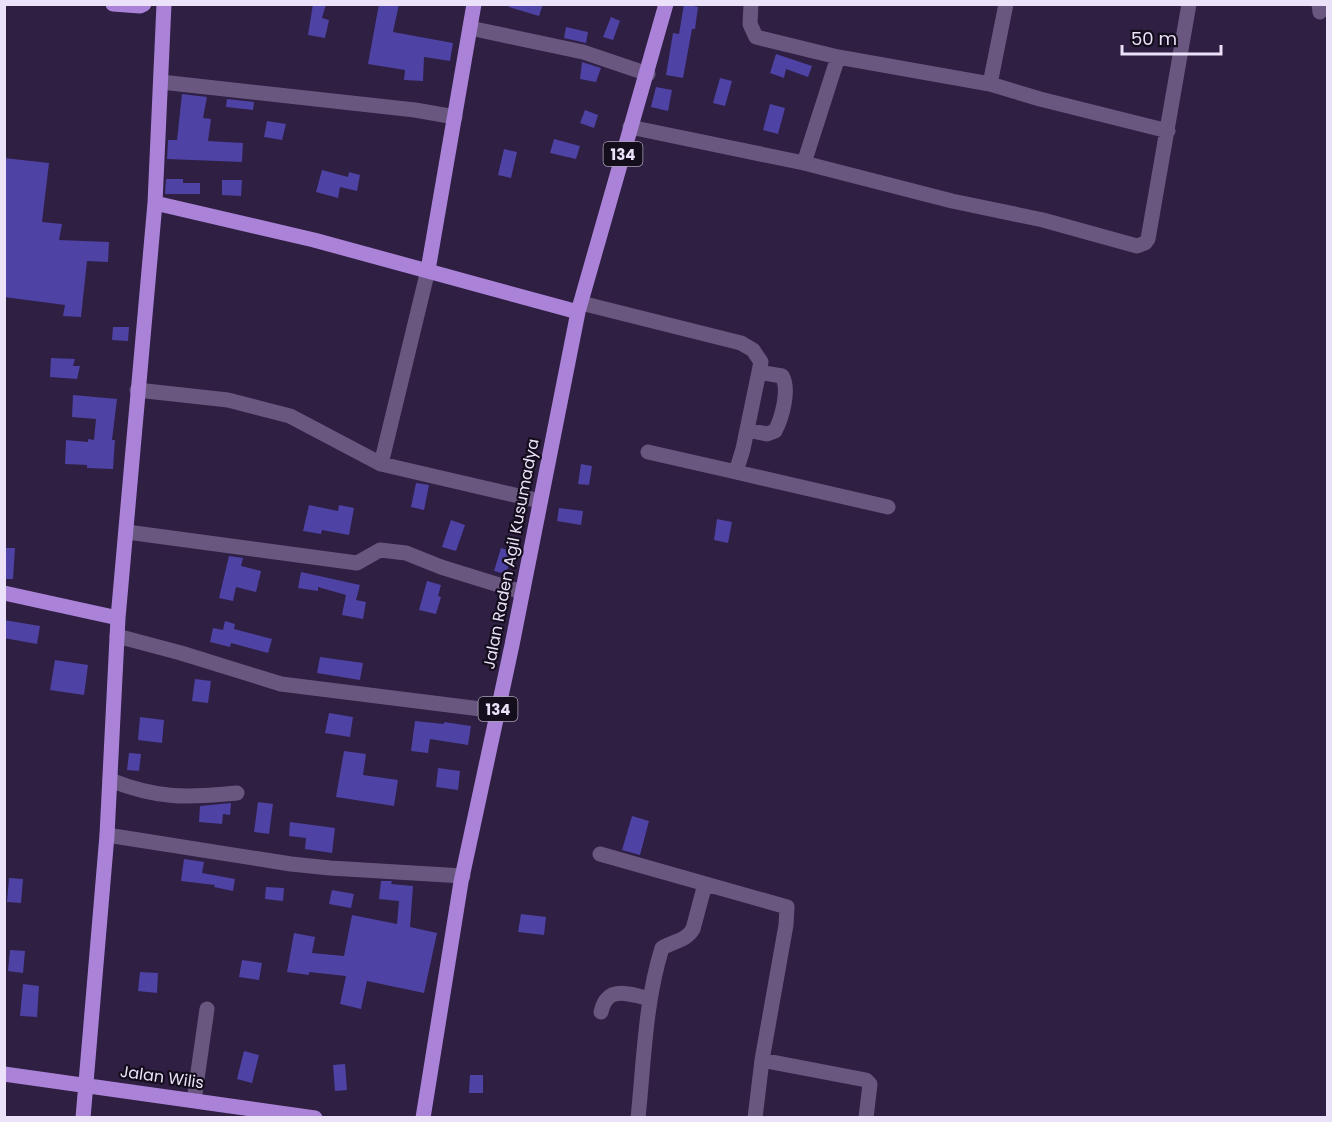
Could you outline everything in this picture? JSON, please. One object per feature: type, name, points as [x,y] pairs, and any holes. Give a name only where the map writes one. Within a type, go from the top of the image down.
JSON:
[{"type":"main road","points":[[113,4],[140,6],[144,4]]},
{"type":"main road","points":[[83,1118],[107,835],[118,618],[155,202],[164,4]]},
{"type":"main road","points":[[428,270],[474,4]]},
{"type":"main road","name":"Jalan Raden Agil Kusumadya","points":[[423,1118],[463,876],[513,645],[579,307],[630,128],[648,74],[666,4]]},
{"type":"main road","points":[[155,202],[579,307]]},
{"type":"main road","points":[[4,593],[118,618]]},
{"type":"main road","name":"Jalan Wilis","points":[[4,1074],[315,1118]]},
{"type":"street","points":[[752,4],[750,24],[756,37],[837,57],[990,84],[1168,131]]},
{"type":"street","points":[[990,84],[1006,4]]},
{"type":"street","points":[[630,128],[804,163],[952,201],[1043,220],[1137,246],[1148,239],[1189,4]]},
{"type":"street","points":[[470,28],[583,52],[648,74]]},
{"type":"street","points":[[804,163],[837,57]]},
{"type":"street","points":[[161,82],[415,110],[455,117]]},
{"type":"street","points":[[381,464],[428,270]]},
{"type":"street","points":[[579,307],[741,343],[753,350],[761,362],[736,472]]},
{"type":"street","points":[[747,430],[767,434],[775,431],[784,399],[785,386],[782,376],[759,372]]},
{"type":"street","points":[[137,390],[228,400],[290,416],[381,464],[540,501]]},
{"type":"street","points":[[648,452],[888,507]]},
{"type":"street","points":[[127,532],[357,562],[380,550],[388,550],[406,553],[441,567],[522,592]]},
{"type":"street","points":[[117,636],[281,684],[497,711]]},
{"type":"street","points":[[110,780],[141,792],[177,797],[237,793]]},
{"type":"street","points":[[107,835],[291,864],[463,876]]},
{"type":"street","points":[[600,854],[787,907],[755,1118]]},
{"type":"street","points":[[638,1118],[650,999],[662,948],[690,934],[705,884]]},
{"type":"street","points":[[600,1012],[607,999],[613,994],[650,999]]},
{"type":"street","points":[[194,1100],[207,1009]]},
{"type":"street","points":[[762,1060],[868,1082],[866,1118]]},
{"type":"building","points":[[313,4],[326,4],[322,18],[329,20],[325,38],[308,35]]},
{"type":"building","points":[[379,4],[399,4],[393,32],[453,43],[450,61],[424,57],[423,81],[404,80],[405,70],[368,64]]},
{"type":"building","points":[[509,4],[543,4],[539,16],[509,7]]},
{"type":"building","points":[[684,4],[698,7],[683,78],[666,75],[673,33],[679,34]]},
{"type":"building","points":[[611,17],[620,21],[613,40],[603,37]]},
{"type":"building","points":[[566,27],[588,32],[586,43],[564,38]]},
{"type":"building","points":[[776,54],[812,66],[808,77],[786,69],[784,78],[770,73]]},
{"type":"building","points":[[582,62],[601,68],[596,82],[580,79]]},
{"type":"building","points":[[720,78],[732,81],[725,106],[713,103]]},
{"type":"building","points":[[656,87],[672,90],[668,111],[651,107]]},
{"type":"building","points":[[182,94],[207,97],[203,118],[211,119],[208,141],[243,143],[242,162],[167,159],[168,140],[177,140]]},
{"type":"building","points":[[227,99],[254,102],[253,110],[226,107]]},
{"type":"building","points":[[770,104],[785,108],[778,134],[763,130]]},
{"type":"building","points":[[585,110],[598,115],[594,128],[580,123]]},
{"type":"building","points":[[267,121],[286,124],[282,140],[264,137]]},
{"type":"building","points":[[554,139],[580,146],[576,159],[550,153]]},
{"type":"building","points":[[504,149],[517,152],[511,178],[498,175]]},
{"type":"building","points":[[4,158],[49,163],[42,222],[62,224],[59,240],[109,242],[108,262],[87,261],[81,317],[63,316],[65,305],[4,297]]},
{"type":"building","points":[[322,170],[348,177],[349,172],[360,175],[357,191],[340,187],[338,198],[316,192]]},
{"type":"building","points":[[166,179],[183,179],[183,183],[200,183],[200,194],[165,194]]},
{"type":"building","points":[[222,180],[242,180],[241,196],[222,195]]},
{"type":"building","points":[[113,327],[129,327],[128,341],[112,340]]},
{"type":"building","points":[[51,358],[75,359],[73,366],[80,366],[77,379],[50,377]]},
{"type":"building","points":[[73,395],[117,399],[112,440],[115,440],[113,469],[65,464],[66,440],[88,442],[88,439],[94,440],[96,419],[72,417]]},
{"type":"building","points":[[581,464],[592,466],[589,485],[578,484]]},
{"type":"building","points":[[416,483],[429,485],[424,510],[411,507]]},
{"type":"building","points":[[309,505],[338,511],[339,505],[354,508],[349,535],[322,530],[321,534],[303,531]]},
{"type":"building","points":[[559,508],[583,511],[581,525],[557,521]]},
{"type":"building","points":[[717,519],[732,522],[728,543],[714,540]]},
{"type":"building","points":[[451,520],[465,525],[456,551],[442,547]]},
{"type":"building","points":[[4,548],[15,548],[13,579],[4,579]]},
{"type":"building","points":[[501,548],[513,552],[506,574],[494,571]]},
{"type":"building","points":[[229,556],[243,558],[241,566],[261,571],[256,592],[236,587],[233,601],[219,598]]},
{"type":"building","points":[[301,572],[360,585],[356,600],[366,602],[363,619],[342,615],[346,595],[318,587],[318,591],[298,588]]},
{"type":"building","points":[[427,581],[441,585],[438,596],[441,597],[436,614],[419,610]]},
{"type":"building","points":[[4,620],[40,626],[37,644],[4,638]]},
{"type":"building","points":[[225,621],[235,624],[234,629],[272,639],[268,653],[231,643],[230,647],[210,642],[213,628],[223,630]]},
{"type":"building","points":[[320,657],[363,663],[360,680],[317,673]]},
{"type":"building","points":[[55,660],[88,665],[84,695],[50,690]]},
{"type":"building","points":[[195,679],[211,681],[208,703],[192,701]]},
{"type":"building","points":[[329,713],[353,717],[350,737],[325,733]]},
{"type":"building","points":[[140,717],[164,720],[162,743],[138,740]]},
{"type":"building","points":[[415,721],[471,726],[468,745],[430,739],[428,753],[411,751]]},
{"type":"building","points":[[344,751],[366,754],[363,775],[398,780],[394,806],[336,797]]},
{"type":"building","points":[[129,753],[141,754],[139,771],[127,770]]},
{"type":"building","points":[[438,768],[460,771],[458,790],[436,787]]},
{"type":"building","points":[[258,802],[273,804],[269,834],[254,832]]},
{"type":"building","points":[[231,803],[230,815],[223,814],[222,824],[199,822],[200,806]]},
{"type":"building","points":[[632,816],[649,821],[640,855],[622,850]]},
{"type":"building","points":[[290,822],[335,828],[332,853],[305,849],[306,838],[289,836]]},
{"type":"building","points":[[184,859],[204,862],[202,873],[235,879],[233,891],[214,887],[215,885],[181,881]]},
{"type":"building","points":[[9,878],[23,879],[21,903],[7,902]]},
{"type":"building","points":[[381,881],[413,886],[410,927],[437,933],[424,993],[367,981],[361,1009],[340,1004],[346,976],[287,972],[294,933],[315,937],[312,953],[344,956],[352,915],[397,924],[399,901],[379,899]]},
{"type":"building","points":[[266,887],[284,888],[283,901],[265,899]]},
{"type":"building","points":[[332,890],[354,894],[351,908],[329,904]]},
{"type":"building","points":[[521,914],[546,917],[544,935],[518,932]]},
{"type":"building","points":[[10,950],[25,951],[23,973],[8,971]]},
{"type":"building","points":[[242,960],[262,963],[259,980],[239,977]]},
{"type":"building","points":[[140,972],[158,973],[157,993],[138,991]]},
{"type":"building","points":[[23,984],[39,986],[37,1017],[20,1016]]},
{"type":"building","points":[[244,1051],[259,1055],[252,1083],[237,1079]]},
{"type":"building","points":[[345,1064],[347,1090],[335,1091],[333,1065]]},
{"type":"building","points":[[470,1075],[483,1075],[483,1093],[469,1093]]}]
